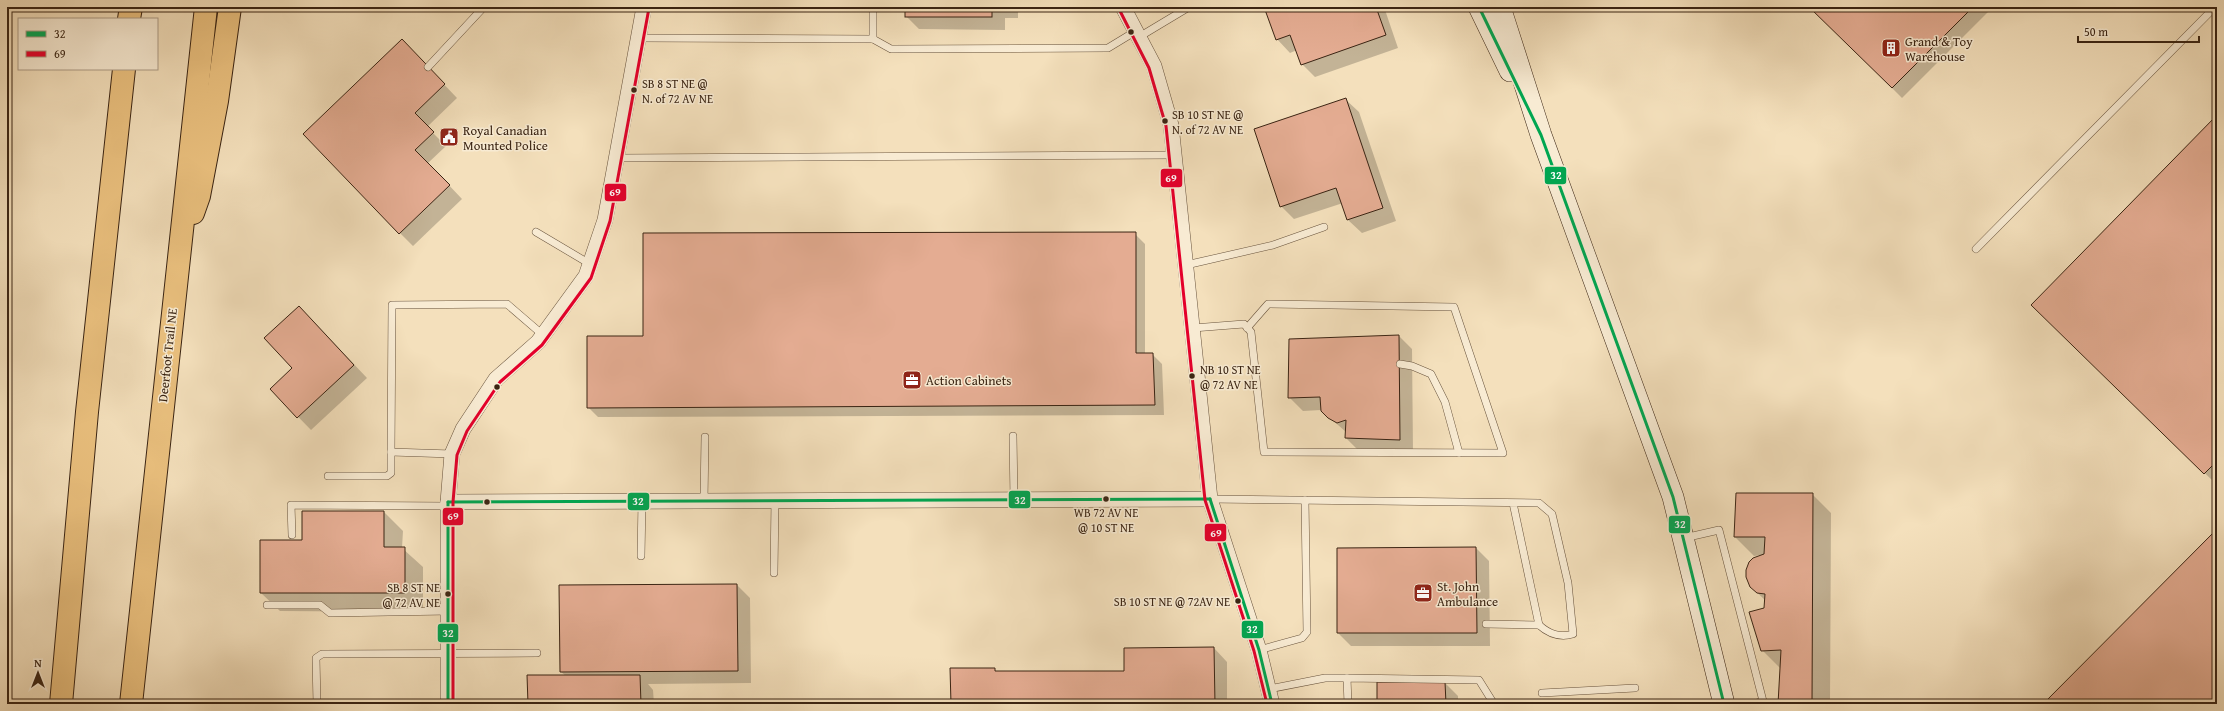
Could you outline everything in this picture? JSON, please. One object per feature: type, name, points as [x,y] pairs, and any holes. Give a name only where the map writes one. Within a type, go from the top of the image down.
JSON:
[{"type":"highway","points":[[129,18],[131,7]]},
{"type":"highway","name":"Deerfoot Trail NE","points":[[132,704],[177,260],[206,7]]},
{"type":"highway","points":[[177,260],[199,196],[217,101],[230,7]]},
{"type":"highway","points":[[60,704],[87,412],[124,70]]},
{"type":"street","points":[[448,704],[448,504],[452,454],[463,428],[496,379],[538,342],[586,276],[606,220],[644,7]]},
{"type":"street","points":[[1123,7],[1154,66],[1171,125],[1210,499],[1259,650],[1272,704]]},
{"type":"street","points":[[1479,7],[1541,135]]},
{"type":"street","points":[[1500,7],[1541,135],[1673,497],[1724,704]]},
{"type":"street","points":[[448,504],[775,500],[1210,499]]},
{"type":"lane","points":[[873,7],[873,39]]},
{"type":"lane","points":[[639,38],[873,39],[891,49],[1108,48],[1189,7]]},
{"type":"lane","points":[[1976,250],[2215,7]]},
{"type":"lane","points":[[428,67],[481,10]]},
{"type":"lane","points":[[617,158],[1174,155]]},
{"type":"lane","points":[[1186,264],[1273,245],[1324,227]]},
{"type":"lane","points":[[536,232],[590,264]]},
{"type":"lane","points":[[328,476],[387,476],[391,473],[392,305],[507,304],[543,335]]},
{"type":"lane","points":[[1193,328],[1244,324],[1247,328],[1251,332],[1264,452],[1503,453],[1454,307],[1268,304],[1247,328]]},
{"type":"lane","points":[[1400,364],[1412,366],[1431,374],[1445,402],[1459,453]]},
{"type":"lane","points":[[1013,436],[1014,500]]},
{"type":"lane","points":[[704,501],[705,437]]},
{"type":"lane","points":[[391,452],[452,454]]},
{"type":"lane","points":[[1210,499],[1539,503],[1552,514],[1568,583],[1573,634],[1563,636],[1547,632],[1539,625],[1513,503]]},
{"type":"lane","points":[[774,573],[775,500]]},
{"type":"lane","points":[[1259,650],[1302,638],[1307,632],[1305,500]]},
{"type":"lane","points":[[641,556],[642,501]]},
{"type":"lane","points":[[292,535],[291,505],[448,504]]},
{"type":"lane","points":[[1684,538],[1719,530],[1763,703],[1753,704]]},
{"type":"lane","points":[[267,605],[320,606],[330,613],[448,611]]},
{"type":"lane","points":[[1486,624],[1539,625]]},
{"type":"lane","points":[[316,704],[316,658],[322,654],[537,653]]},
{"type":"lane","points":[[1269,689],[1325,678],[1479,680],[1494,704]]},
{"type":"lane","points":[[1347,678],[1348,704]]},
{"type":"lane","points":[[1542,693],[1635,688]]},
{"type":"building","points":[[905,7],[992,7],[992,17],[905,17]]},
{"type":"building","points":[[1264,7],[1376,7],[1386,35],[1301,65],[1290,35],[1276,40]]},
{"type":"building","name":"Grand & Toy Warehouse","points":[[1809,7],[1973,7],[1892,88]]},
{"type":"building","points":[[402,39],[445,84],[415,113],[434,132],[415,150],[450,185],[399,234],[303,134]]},
{"type":"building","points":[[1346,98],[1383,208],[1347,220],[1336,188],[1280,207],[1254,129]]},
{"type":"building","points":[[2217,115],[2217,461],[2204,474],[2031,305]]},
{"type":"building","points":[[1136,232],[1136,353],[1153,353],[1155,405],[587,408],[587,336],[643,336],[643,233]]},
{"type":"building","points":[[299,306],[354,365],[297,418],[270,389],[292,368],[264,338]]},
{"type":"building","points":[[1399,335],[1400,440],[1345,438],[1346,420],[1337,423],[1328,418],[1321,411],[1320,397],[1288,398],[1289,339]]},
{"type":"building","points":[[1736,493],[1813,493],[1812,704],[1778,704],[1781,650],[1761,651],[1749,612],[1764,608],[1765,594],[1757,593],[1750,587],[1746,577],[1746,570],[1749,562],[1753,558],[1764,554],[1765,537],[1734,537]]},
{"type":"building","points":[[302,511],[384,511],[384,547],[405,547],[405,593],[260,593],[260,540],[302,540]]},
{"type":"building","points":[[2217,529],[2217,704],[2043,704]]},
{"type":"building","points":[[1476,547],[1477,633],[1337,633],[1337,548]]},
{"type":"building","points":[[737,584],[738,671],[560,672],[559,585]]},
{"type":"building","points":[[1214,647],[1215,704],[951,704],[950,668],[995,668],[995,671],[1124,671],[1124,648]]},
{"type":"building","points":[[527,675],[640,675],[641,704],[528,704]]},
{"type":"building","points":[[1377,682],[1445,682],[1446,704],[1377,704]]},
{"type":"transit line","name":"32","points":[[1479,7],[1541,135],[1673,497],[1724,704]]},
{"type":"transit line","name":"69","points":[[453,704],[453,502],[457,455],[467,431],[500,382],[542,345],[591,278],[610,221],[649,8]]},
{"type":"transit line","name":"69","points":[[1119,9],[1149,68],[1166,126],[1205,500],[1254,651],[1267,704]]},
{"type":"transit line","name":"32","points":[[1210,499],[1259,650],[1272,704]]},
{"type":"transit line","name":"32","points":[[448,502],[1210,499]]},
{"type":"transit line","name":"32","points":[[448,502],[448,704]]},
{"type":"place","name":"Grand & Toy Warehouse","points":[[1891,48]]},
{"type":"place","name":"SB 8 ST NE @ N. of 72 AV NE","points":[[634,90]]},
{"type":"place","name":"SB 10 ST NE @ N. of 72 AV NE","points":[[1165,121]]},
{"type":"place","name":"Royal Canadian Mounted Police","points":[[449,137]]},
{"type":"place","name":"NB 10 ST NE @ 72 AV NE","points":[[1192,376]]},
{"type":"place","name":"Action Cabinets","points":[[912,380]]},
{"type":"place","name":"WB 72 AV NE @ 10 ST NE","points":[[1106,499]]},
{"type":"place","name":"St. John Ambulance","points":[[1423,593]]},
{"type":"place","name":"SB 8 ST NE @ 72 AV NE","points":[[448,594]]},
{"type":"place","name":"SB 10 ST NE @ 72AV NE","points":[[1238,601]]}]
